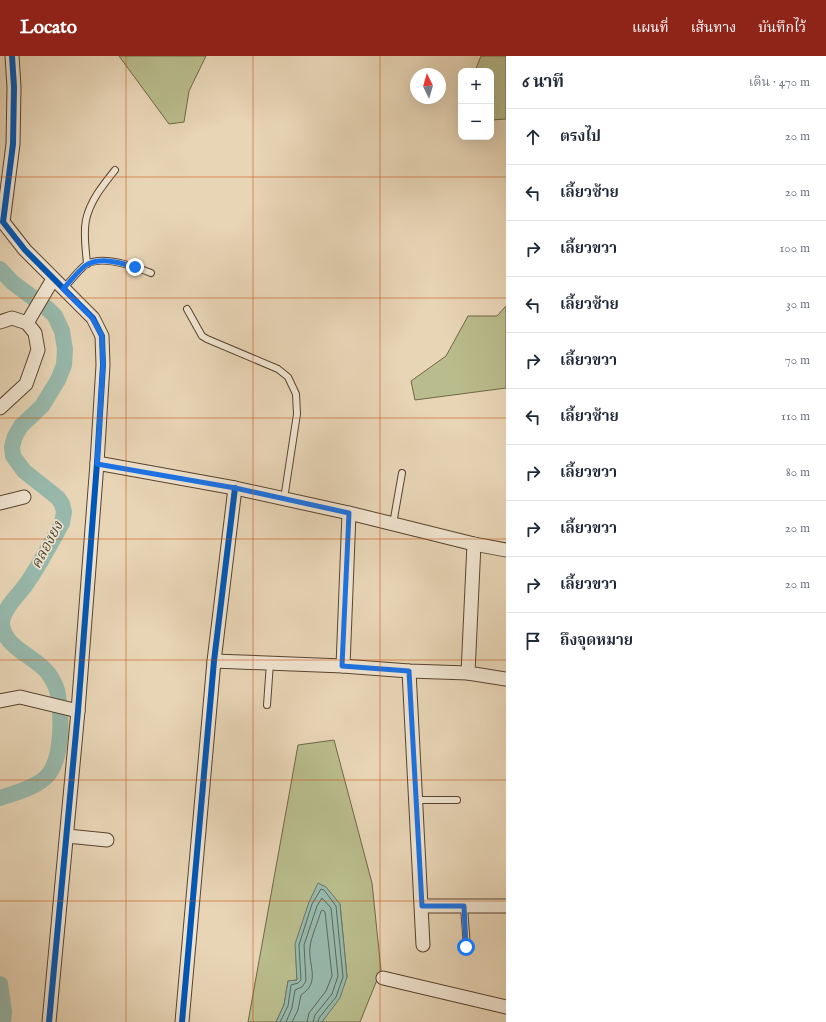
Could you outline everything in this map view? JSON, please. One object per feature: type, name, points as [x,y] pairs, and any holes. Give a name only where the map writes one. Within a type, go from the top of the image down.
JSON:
[{"type":"street","points":[[12,56],[14,87],[13,144],[2,223],[25,250],[92,318],[102,336],[103,365],[97,464],[74,711],[67,836],[49,1022]]},
{"type":"street","points":[[27,323],[53,279]]},
{"type":"street","points":[[0,322],[12,318],[27,323],[35,333],[38,350],[26,384],[0,408]]},
{"type":"street","points":[[97,464],[235,488],[349,513],[474,544],[506,550]]},
{"type":"street","points":[[182,1022],[214,661],[235,488]]},
{"type":"street","points":[[0,503],[24,497]]},
{"type":"street","points":[[342,666],[349,513]]},
{"type":"street","points":[[468,673],[474,544]]},
{"type":"street","points":[[214,661],[468,673],[506,680]]},
{"type":"street","points":[[409,671],[423,945]]},
{"type":"street","points":[[0,701],[20,697],[74,711]]},
{"type":"street","points":[[67,836],[107,840]]},
{"type":"street","points":[[422,906],[506,906]]},
{"type":"street","points":[[383,978],[506,1007]]},
{"type":"lane","points":[[87,264],[86,221],[90,207],[100,189],[115,170]]},
{"type":"lane","points":[[63,289],[87,264],[98,261],[114,261],[151,273]]},
{"type":"lane","points":[[187,309],[202,336],[207,340],[278,369],[288,377],[296,394],[297,414],[284,499]]},
{"type":"lane","points":[[393,524],[402,472]]},
{"type":"lane","points":[[267,705],[270,663]]},
{"type":"lane","points":[[416,800],[457,800]]},
{"type":"lane","points":[[464,906],[466,947]]},
{"type":"green space","points":[[119,56],[206,56],[189,91],[184,122],[169,124]]},
{"type":"green space","points":[[481,56],[506,56],[506,119],[494,120],[494,68],[476,68]]},
{"type":"green space","points":[[506,306],[506,388],[415,400],[411,381],[446,356],[468,316],[497,316]]},
{"type":"green space","points":[[334,740],[372,883],[381,970],[360,1022],[322,1022],[347,977],[340,904],[296,958],[297,980],[288,981],[284,1005],[276,1022],[248,1022],[298,745]]},
{"type":"water","points":[[318,883],[326,887],[340,904],[347,977],[340,998],[322,1022],[276,1022],[284,1005],[288,981],[297,980],[295,944],[309,902]]},
{"type":"waterway","name":"คลองยง","points":[[0,269],[12,282],[55,316],[62,331],[65,349],[64,365],[58,380],[42,406],[21,426],[15,436],[12,447],[13,456],[24,471],[58,498],[62,504],[64,512],[62,523],[32,576],[11,602],[2,620],[4,632],[8,639],[14,646],[42,667],[48,673],[54,684],[59,704],[60,740],[55,763],[44,779],[29,788],[0,798]]},
{"type":"waterway","name":"คลองยง","points":[[0,984],[4,1012],[3,1022]]},
{"type":"cycle path","points":[[12,56],[14,87],[13,144],[3,222],[25,250],[93,318],[102,336],[103,365],[97,463],[78,711],[49,1022]]},
{"type":"cycle path","points":[[182,1022],[214,661],[235,488]]},
{"type":"route","points":[[135,267],[114,261],[98,261],[87,264],[63,289],[92,318],[102,336],[103,365],[97,464],[235,488],[349,513],[342,666],[409,671],[422,906],[464,906],[466,947]]}]
